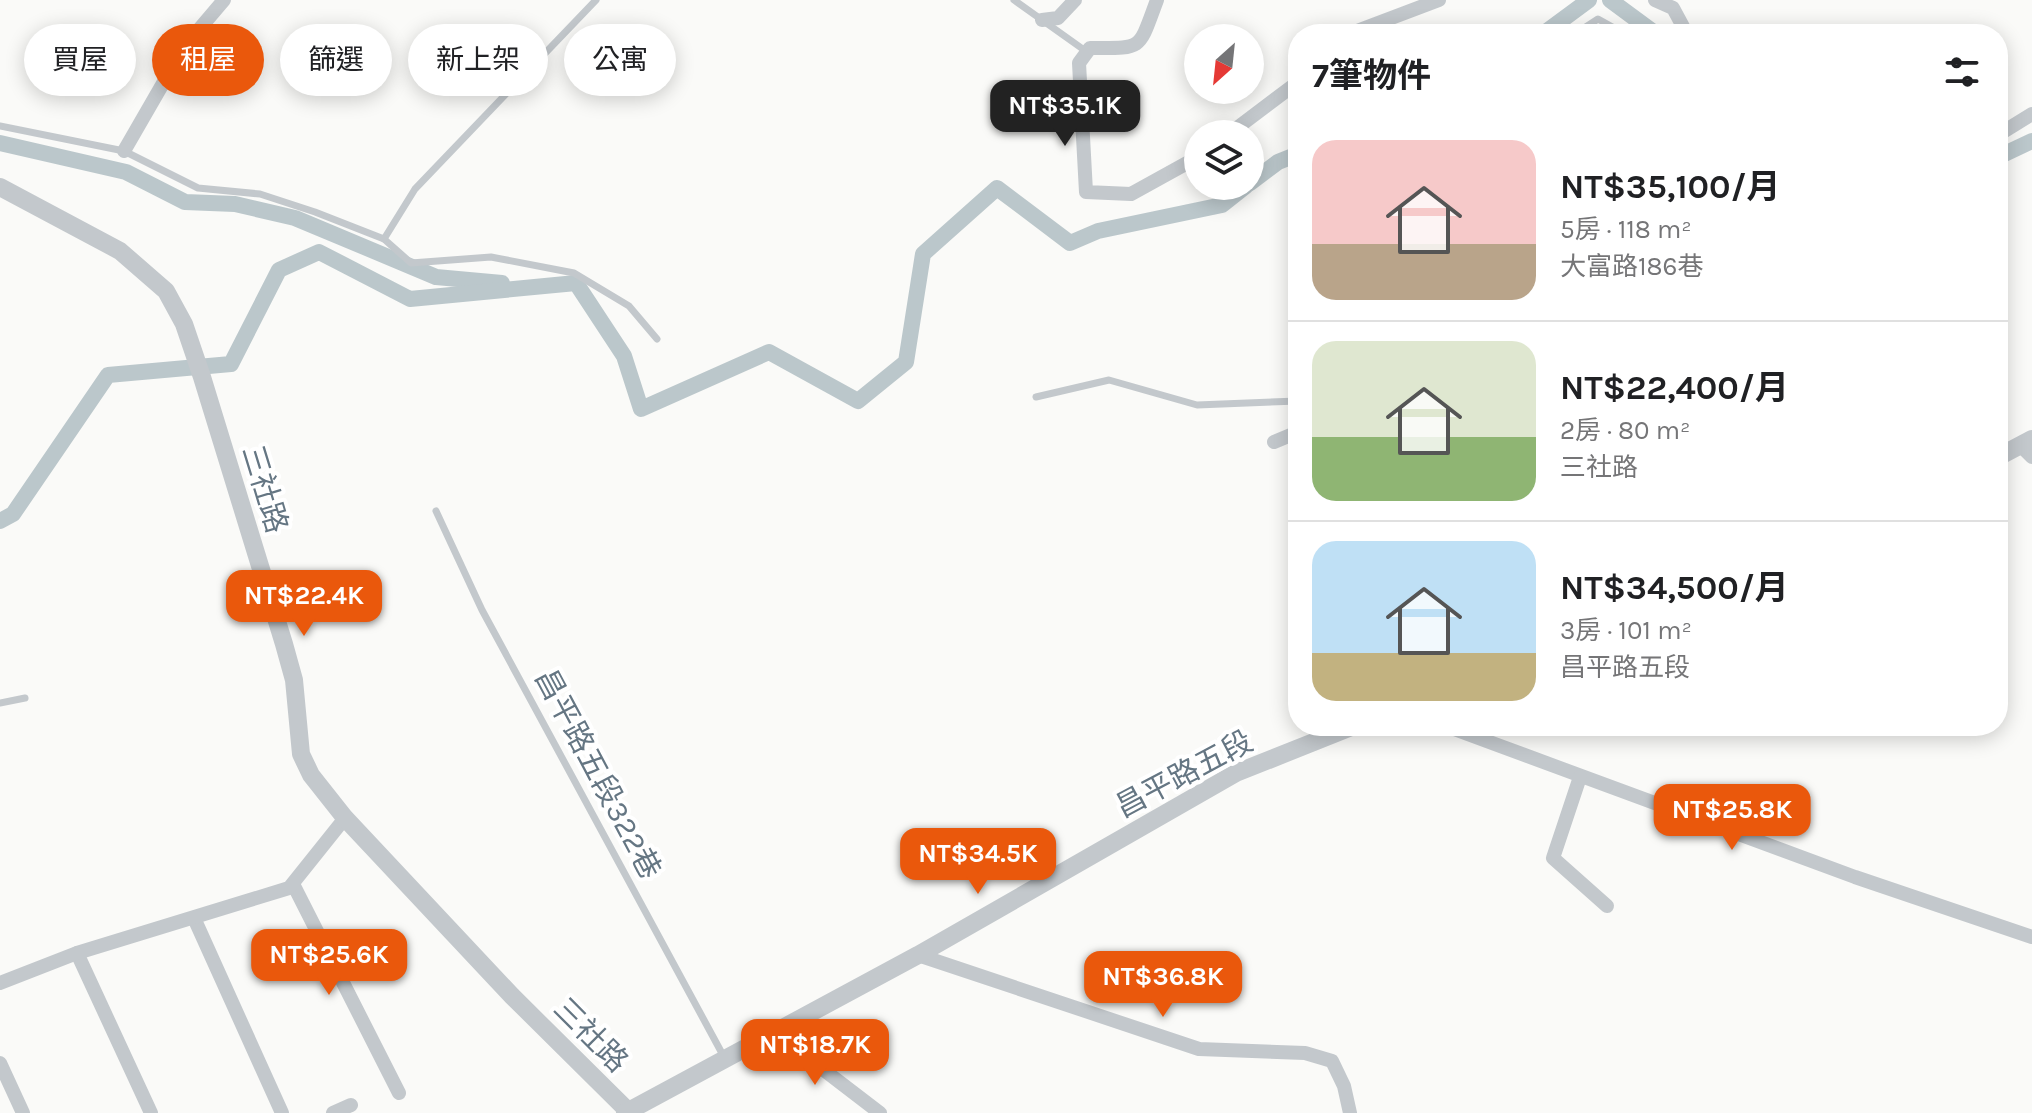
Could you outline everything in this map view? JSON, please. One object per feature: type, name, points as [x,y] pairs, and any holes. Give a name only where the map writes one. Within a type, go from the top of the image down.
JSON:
[{"type":"street","points":[[124,151],[184,47],[224,0]]},
{"type":"street","points":[[1042,20],[1058,18],[1075,0]]},
{"type":"street","points":[[1157,0],[1142,42],[1132,48],[1090,48],[1079,63],[1086,192],[1131,194],[1184,165]]},
{"type":"street","points":[[1375,24],[1439,0]]},
{"type":"street","points":[[1655,0],[1674,4],[1683,24]]},
{"type":"street","points":[[1248,120],[1288,90]]},
{"type":"street","points":[[2008,129],[2032,114]]},
{"type":"street","name":"三社路","points":[[0,187],[120,251],[166,291],[184,324],[202,377],[284,644],[294,680],[301,754],[311,775],[345,818],[626,1112]]},
{"type":"street","points":[[1274,442],[1288,436]]},
{"type":"street","points":[[2008,454],[2028,447]]},
{"type":"street","name":"昌平路五段","points":[[626,1112],[918,955],[1236,773],[1329,736]]},
{"type":"street","points":[[1472,736],[2032,937]]},
{"type":"street","points":[[1580,777],[1553,858],[1607,906]]},
{"type":"street","points":[[0,983],[77,953],[293,884],[345,818]]},
{"type":"street","points":[[293,884],[399,1093]]},
{"type":"street","points":[[194,918],[282,1113]]},
{"type":"street","points":[[77,953],[151,1113]]},
{"type":"street","points":[[918,955],[1199,1049],[1305,1053],[1332,1061],[1344,1086],[1350,1113]]},
{"type":"street","points":[[773,1031],[880,1113]]},
{"type":"street","points":[[0,1063],[23,1113]]},
{"type":"street","points":[[333,1113],[351,1105]]},
{"type":"lane","points":[[384,239],[415,189],[596,0]]},
{"type":"lane","points":[[1014,0],[1087,52]]},
{"type":"lane","points":[[0,126],[124,151],[198,188],[260,194],[384,239],[411,263],[491,257],[574,273],[629,306],[657,339]]},
{"type":"lane","points":[[1036,397],[1109,380],[1197,405],[1288,401]]},
{"type":"lane","name":"昌平路五段322巷","points":[[436,511],[482,610],[724,1057]]},
{"type":"lane","points":[[0,703],[25,698]]},
{"type":"waterway","points":[[1557,24],[1589,0]]},
{"type":"waterway","points":[[1610,0],[1642,24]]},
{"type":"waterway","points":[[2008,152],[2032,141]]},
{"type":"waterway","points":[[0,143],[126,172],[185,202],[235,204],[295,218],[436,277],[502,283]]},
{"type":"waterway","points":[[1264,172],[1288,158]]},
{"type":"waterway","points":[[0,521],[13,514],[108,375],[231,364],[279,270],[319,252],[410,299],[576,283],[624,356],[641,409],[769,352],[858,401],[906,362],[923,254],[997,188],[1070,243],[1098,231],[1222,205],[1228,200]]}]
